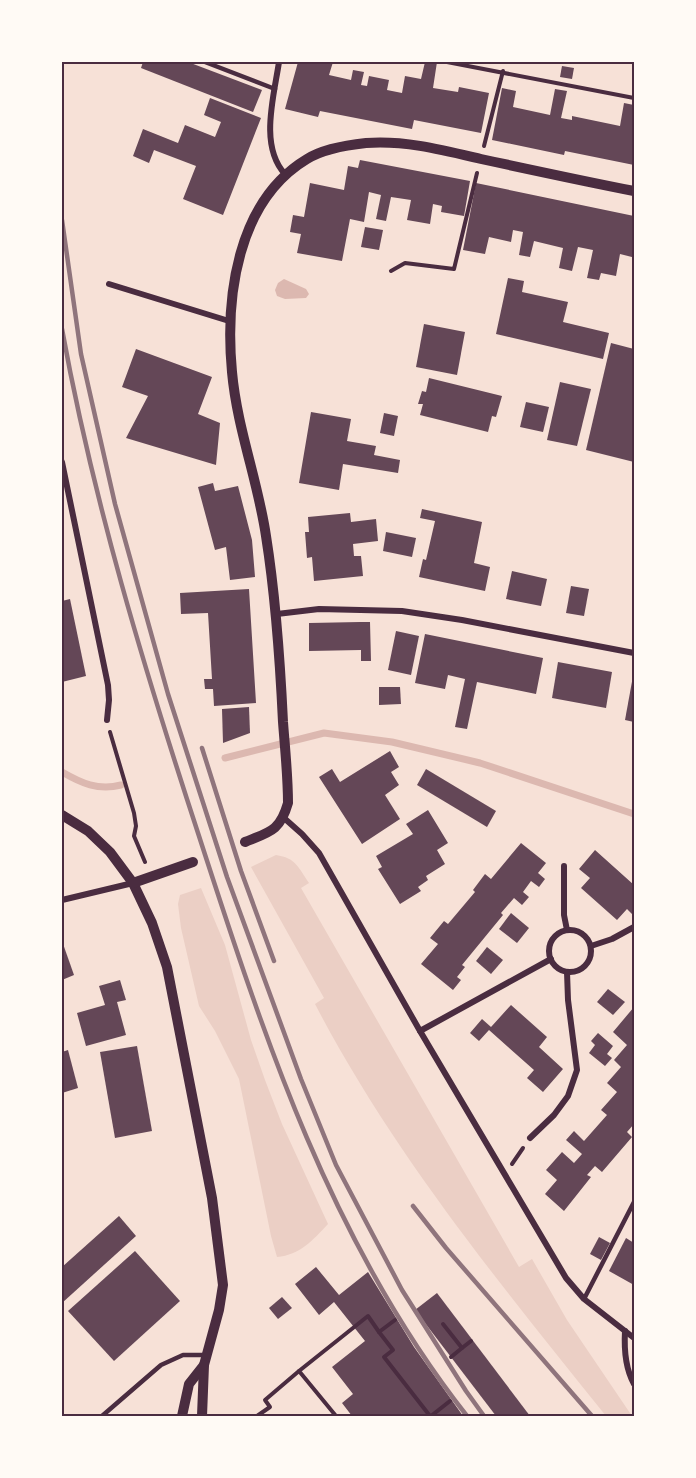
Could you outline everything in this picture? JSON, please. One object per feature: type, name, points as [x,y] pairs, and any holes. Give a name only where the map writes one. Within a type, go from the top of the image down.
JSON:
[{"type":"street","points":[[279,62],[272,115],[273,155],[277,165],[285,174]]},
{"type":"street","points":[[245,842],[276,828],[284,818],[288,803],[277,614],[266,532],[241,429],[232,374],[229,321],[235,278],[252,224],[267,196],[285,174],[309,157],[337,148],[366,143],[399,142],[634,192]]},
{"type":"street","points":[[109,284],[229,321]]},
{"type":"street","points":[[62,462],[108,685],[107,720]]},
{"type":"street","points":[[277,614],[328,609],[402,611],[462,620],[634,653]]},
{"type":"street","points":[[62,815],[88,831],[110,852],[133,883],[152,922],[167,967],[212,1198],[224,1285],[205,1360],[202,1416]]},
{"type":"street","points":[[284,818],[319,853],[420,1031],[566,1278],[584,1299],[634,1338]]},
{"type":"street","points":[[62,900],[133,883],[193,862]]},
{"type":"street","points":[[564,866],[564,915],[567,930]]},
{"type":"street","points":[[591,946],[612,939],[634,927]]},
{"type":"street","points":[[567,930],[582,934],[591,946],[586,966],[574,972],[560,970],[551,959],[549,947],[552,940],[567,930]]},
{"type":"street","points":[[420,1031],[551,959]]},
{"type":"street","points":[[530,1138],[554,1115],[568,1096],[578,1070],[568,1000],[567,972]]},
{"type":"street","points":[[625,1331],[624,1349],[634,1384]]},
{"type":"street","points":[[182,1416],[189,1384],[205,1360]]},
{"type":"lane","points":[[205,62],[275,89]]},
{"type":"lane","points":[[584,1299],[634,1202]]},
{"type":"lane","points":[[102,1416],[161,1365],[183,1355],[205,1360]]},
{"type":"path","points":[[447,62],[634,98]]},
{"type":"path","points":[[391,271],[405,263],[454,269],[503,71]]},
{"type":"path","points":[[107,720],[134,813],[136,826],[134,836],[151,877]]},
{"type":"path","points":[[505,1174],[530,1138]]},
{"type":"path","points":[[257,1416],[270,1407],[265,1400],[368,1316],[379,1332],[395,1348],[384,1357],[430,1416],[450,1401]]},
{"type":"path","points":[[379,1332],[394,1320]]},
{"type":"path","points":[[443,1324],[462,1348]]},
{"type":"path","points":[[451,1357],[471,1341]]},
{"type":"path","points":[[299,1371],[336,1416]]},
{"type":"shaded area","points":[[284,279],[306,289],[309,294],[306,298],[285,299],[277,296],[275,290],[278,283]]},
{"type":"shaded area","points":[[276,855],[292,861],[309,883],[301,888],[519,1267],[532,1259],[567,1320],[632,1416],[606,1416],[488,1268],[414,1166],[379,1113],[315,1004],[324,998],[251,867]]},
{"type":"shaded area","points":[[201,888],[225,945],[251,1040],[265,1080],[282,1124],[328,1224],[306,1246],[285,1256],[277,1257],[271,1236],[239,1079],[215,1031],[199,1006],[181,928],[178,904],[180,895]]},
{"type":"building","points":[[143,62],[188,62],[262,90],[253,112],[141,68]]},
{"type":"building","points":[[298,62],[333,62],[329,75],[351,80],[353,70],[364,72],[361,85],[367,86],[369,76],[389,80],[387,90],[402,93],[405,76],[421,79],[425,62],[437,62],[433,88],[458,92],[459,87],[489,93],[481,133],[414,120],[412,129],[320,111],[318,117],[285,109]]},
{"type":"building","points":[[562,66],[574,68],[572,79],[560,77]]},
{"type":"building","points":[[502,88],[516,91],[513,107],[550,115],[555,89],[567,91],[561,118],[572,120],[572,116],[620,126],[624,103],[634,105],[634,165],[565,151],[564,155],[492,140]]},
{"type":"building","points":[[210,98],[261,118],[223,215],[183,199],[196,166],[154,150],[149,163],[133,156],[143,129],[178,143],[185,125],[215,137],[221,122],[204,115]]},
{"type":"building","points":[[360,160],[470,181],[464,216],[441,212],[442,206],[433,204],[430,224],[407,220],[411,200],[391,197],[386,221],[376,219],[381,195],[369,192],[364,222],[350,219],[342,261],[297,253],[301,234],[290,232],[293,215],[304,217],[310,183],[344,190],[348,166],[358,168]]},
{"type":"building","points":[[476,183],[634,216],[632,257],[620,254],[616,276],[601,273],[599,280],[587,278],[593,250],[578,247],[572,271],[559,268],[563,248],[534,241],[530,257],[519,255],[523,232],[513,230],[511,242],[489,237],[485,254],[463,250]]},
{"type":"building","points":[[365,227],[383,230],[379,250],[361,247]]},
{"type":"building","points":[[508,278],[524,281],[522,292],[568,302],[563,322],[609,333],[603,359],[496,334]]},
{"type":"building","points":[[424,324],[465,332],[457,375],[416,367]]},
{"type":"building","points":[[611,343],[634,349],[634,462],[586,450]]},
{"type":"building","points":[[136,349],[212,377],[198,414],[220,423],[216,465],[126,438],[148,396],[122,387]]},
{"type":"building","points":[[429,378],[502,396],[496,417],[492,416],[488,432],[420,415],[423,404],[418,404],[422,391],[426,392]]},
{"type":"building","points":[[560,382],[591,389],[577,446],[547,440]]},
{"type":"building","points":[[526,402],[549,407],[543,432],[520,427]]},
{"type":"building","points":[[311,412],[351,419],[347,441],[376,446],[374,455],[400,460],[398,473],[343,464],[339,490],[299,483]]},
{"type":"building","points":[[384,413],[398,416],[394,436],[380,433]]},
{"type":"building","points":[[213,483],[215,491],[238,486],[252,540],[255,577],[230,580],[226,547],[215,550],[198,487]]},
{"type":"building","points":[[422,509],[482,522],[474,563],[490,567],[485,591],[419,577],[423,559],[426,560],[435,521],[420,518]]},
{"type":"building","points":[[350,513],[351,522],[376,519],[378,541],[353,544],[354,556],[361,556],[363,576],[314,581],[312,557],[307,558],[305,532],[309,532],[308,517]]},
{"type":"building","points":[[386,532],[416,538],[412,557],[383,551]]},
{"type":"building","points":[[512,571],[547,579],[541,606],[506,599]]},
{"type":"building","points":[[571,586],[589,589],[584,616],[566,613]]},
{"type":"building","points":[[249,589],[256,703],[214,706],[213,689],[205,689],[204,679],[212,679],[208,613],[181,614],[180,593]]},
{"type":"building","points":[[70,599],[86,676],[62,682],[62,601]]},
{"type":"building","points":[[370,622],[371,661],[361,661],[361,650],[309,651],[309,623]]},
{"type":"building","points":[[396,631],[419,636],[411,675],[388,670]]},
{"type":"building","points":[[425,634],[543,658],[536,694],[477,682],[467,729],[455,727],[465,679],[448,675],[445,689],[415,683]]},
{"type":"building","points":[[558,662],[612,672],[606,708],[552,698]]},
{"type":"building","points":[[634,677],[634,722],[625,720]]},
{"type":"building","points":[[379,687],[400,687],[401,704],[379,705]]},
{"type":"building","points":[[249,707],[250,733],[223,743],[222,709]]},
{"type":"building","points":[[390,751],[399,767],[391,772],[399,785],[385,795],[400,819],[362,844],[319,777],[332,769],[340,782]]},
{"type":"building","points":[[426,769],[496,811],[487,827],[417,785]]},
{"type":"building","points":[[428,810],[448,843],[437,850],[445,864],[426,876],[428,880],[418,887],[421,891],[400,904],[378,869],[382,867],[376,856],[413,834],[406,824]]},
{"type":"building","points":[[521,843],[546,863],[538,873],[545,879],[539,887],[531,881],[523,892],[529,897],[522,905],[514,898],[501,913],[503,915],[462,965],[465,967],[457,977],[461,980],[453,990],[421,964],[438,944],[430,938],[444,921],[448,924],[475,892],[473,890],[485,874],[491,879]]},
{"type":"building","points":[[595,850],[634,885],[634,916],[627,909],[617,920],[581,888],[590,878],[579,869]]},
{"type":"building","points":[[511,913],[529,928],[517,943],[499,929]]},
{"type":"building","points":[[62,941],[74,975],[62,980]]},
{"type":"building","points":[[487,947],[503,960],[491,974],[476,961]]},
{"type":"building","points":[[120,980],[126,1000],[117,1002],[126,1035],[86,1046],[77,1013],[105,1005],[99,986]]},
{"type":"building","points":[[608,989],[625,1002],[613,1015],[597,1002]]},
{"type":"building","points":[[511,1005],[547,1037],[539,1047],[563,1069],[543,1092],[527,1078],[534,1070],[489,1030],[479,1041],[470,1033],[482,1019],[491,1027]]},
{"type":"building","points":[[634,1007],[634,1124],[627,1132],[632,1137],[602,1172],[595,1166],[587,1175],[591,1177],[564,1211],[545,1194],[557,1180],[546,1170],[562,1152],[574,1163],[582,1154],[566,1140],[574,1131],[584,1141],[607,1115],[601,1110],[617,1092],[607,1083],[621,1067],[614,1060],[627,1045],[613,1032]]},
{"type":"building","points":[[598,1033],[613,1046],[607,1054],[612,1058],[605,1066],[589,1053],[595,1045],[591,1041]]},
{"type":"building","points":[[137,1046],[152,1131],[115,1138],[100,1052]]},
{"type":"building","points":[[68,1050],[78,1088],[62,1093],[62,1052]]},
{"type":"building","points":[[119,1216],[136,1236],[62,1303],[62,1267]]},
{"type":"building","points":[[599,1237],[610,1243],[601,1260],[590,1254]]},
{"type":"building","points":[[626,1238],[634,1243],[634,1285],[609,1271]]},
{"type":"building","points":[[135,1251],[180,1301],[114,1361],[68,1311]]},
{"type":"building","points":[[316,1267],[339,1295],[368,1272],[414,1347],[463,1416],[352,1416],[342,1403],[353,1394],[332,1367],[365,1341],[334,1302],[319,1315],[295,1284]]},
{"type":"building","points":[[437,1293],[530,1416],[496,1416],[415,1310]]},
{"type":"building","points":[[282,1297],[292,1308],[278,1319],[269,1308]]},
{"type":"waterway","points":[[225,758],[324,733],[392,742],[480,763],[634,814]]},
{"type":"waterway","points":[[62,772],[90,785],[105,787],[121,785]]},
{"type":"railway","points":[[62,220],[81,354],[115,504],[168,694],[227,877],[301,1079],[336,1165],[402,1290],[484,1416]]},
{"type":"railway","points":[[62,329],[104,520],[139,646],[223,910],[277,1063],[340,1210],[377,1281],[419,1350],[467,1416]]},
{"type":"railway","points":[[202,748],[241,871],[274,961]]},
{"type":"railway","points":[[413,1206],[446,1248],[592,1416]]}]
